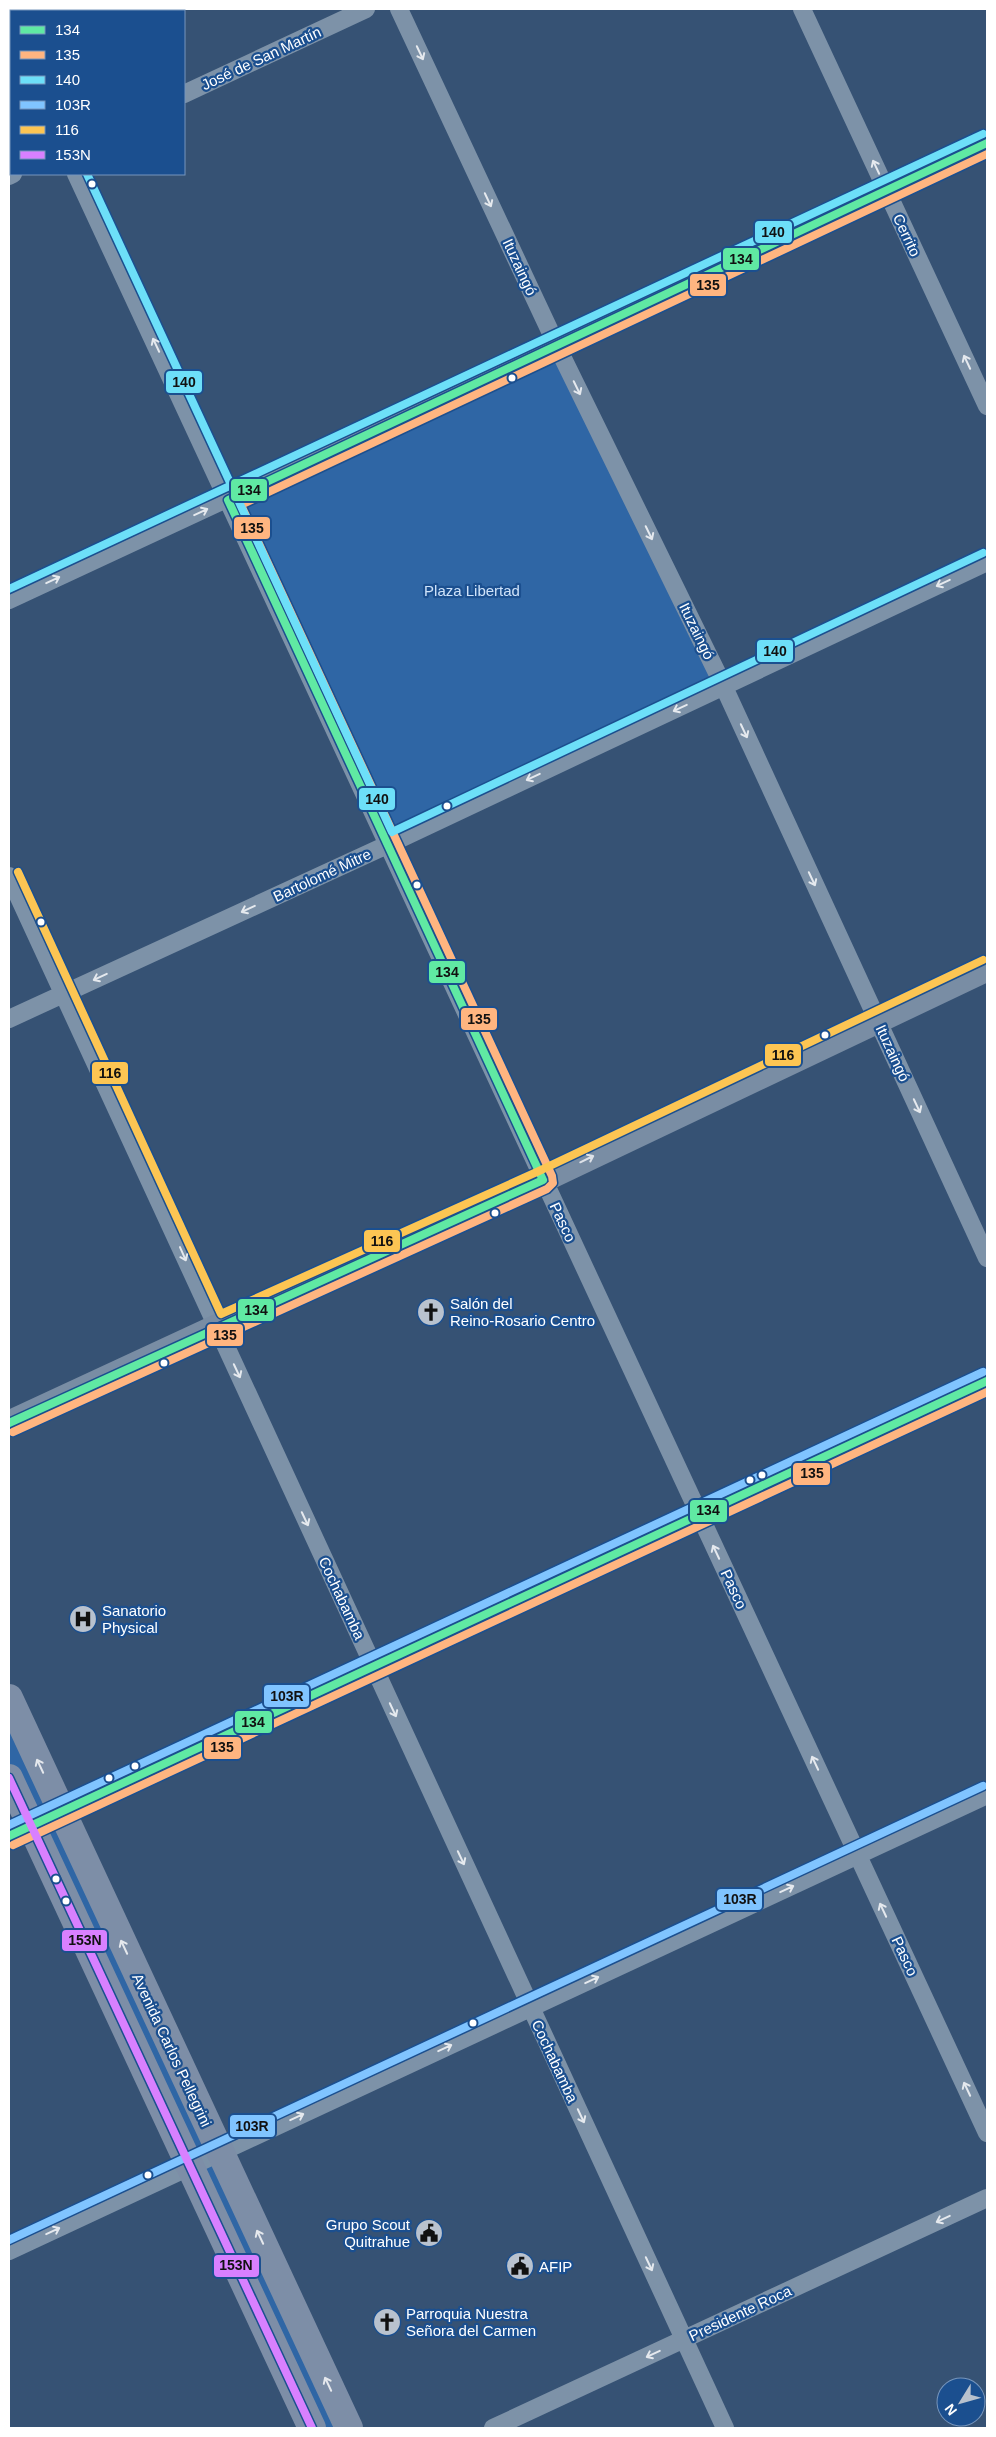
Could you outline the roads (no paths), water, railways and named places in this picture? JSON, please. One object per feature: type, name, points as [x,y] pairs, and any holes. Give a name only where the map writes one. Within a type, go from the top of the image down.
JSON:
[{"type":"main road","points":[[9,1423],[216,1327],[543,1180],[987,969]]},
{"type":"main road","points":[[20,1830],[987,1381]]},
{"type":"main road","name":"Avenida Carlos Pellegrini","points":[[9,1698],[349,2428]]},
{"type":"main road","points":[[9,1778],[20,1830],[190,2167],[312,2428]]},
{"type":"street","name":"José de San Martín","points":[[185,94],[366,9]]},
{"type":"street","name":"Ituzaingó","points":[[399,9],[556,344],[724,687],[987,1258]]},
{"type":"street","name":"Cerrito","points":[[802,9],[987,406]]},
{"type":"street","points":[[9,600],[228,500],[556,344],[987,143]]},
{"type":"street","name":"Pasco","points":[[76,175],[987,2133]]},
{"type":"street","name":"Bartolomé Mitre","points":[[9,1019],[387,845],[987,562]]},
{"type":"street","name":"Cochabamba","points":[[9,876],[725,2428]]},
{"type":"street","points":[[9,2251],[987,1795]]},
{"type":"street","name":"Presidente Roca","points":[[493,2428],[987,2198]]},
{"type":"place","name":"Salón del Reino-Rosario Centro","points":[[431,1312]]},
{"type":"place","name":"Sanatorio Physical","points":[[83,1619]]},
{"type":"place","name":"Grupo Scout Quitrahue","points":[[429,2233]]},
{"type":"place","name":"AFIP","points":[[520,2266]]},
{"type":"place","name":"Parroquia Nuestra Señora del Carmen","points":[[387,2322]]},
{"type":"park label","name":"Plaza Libertad","points":[[472,590]]}]
